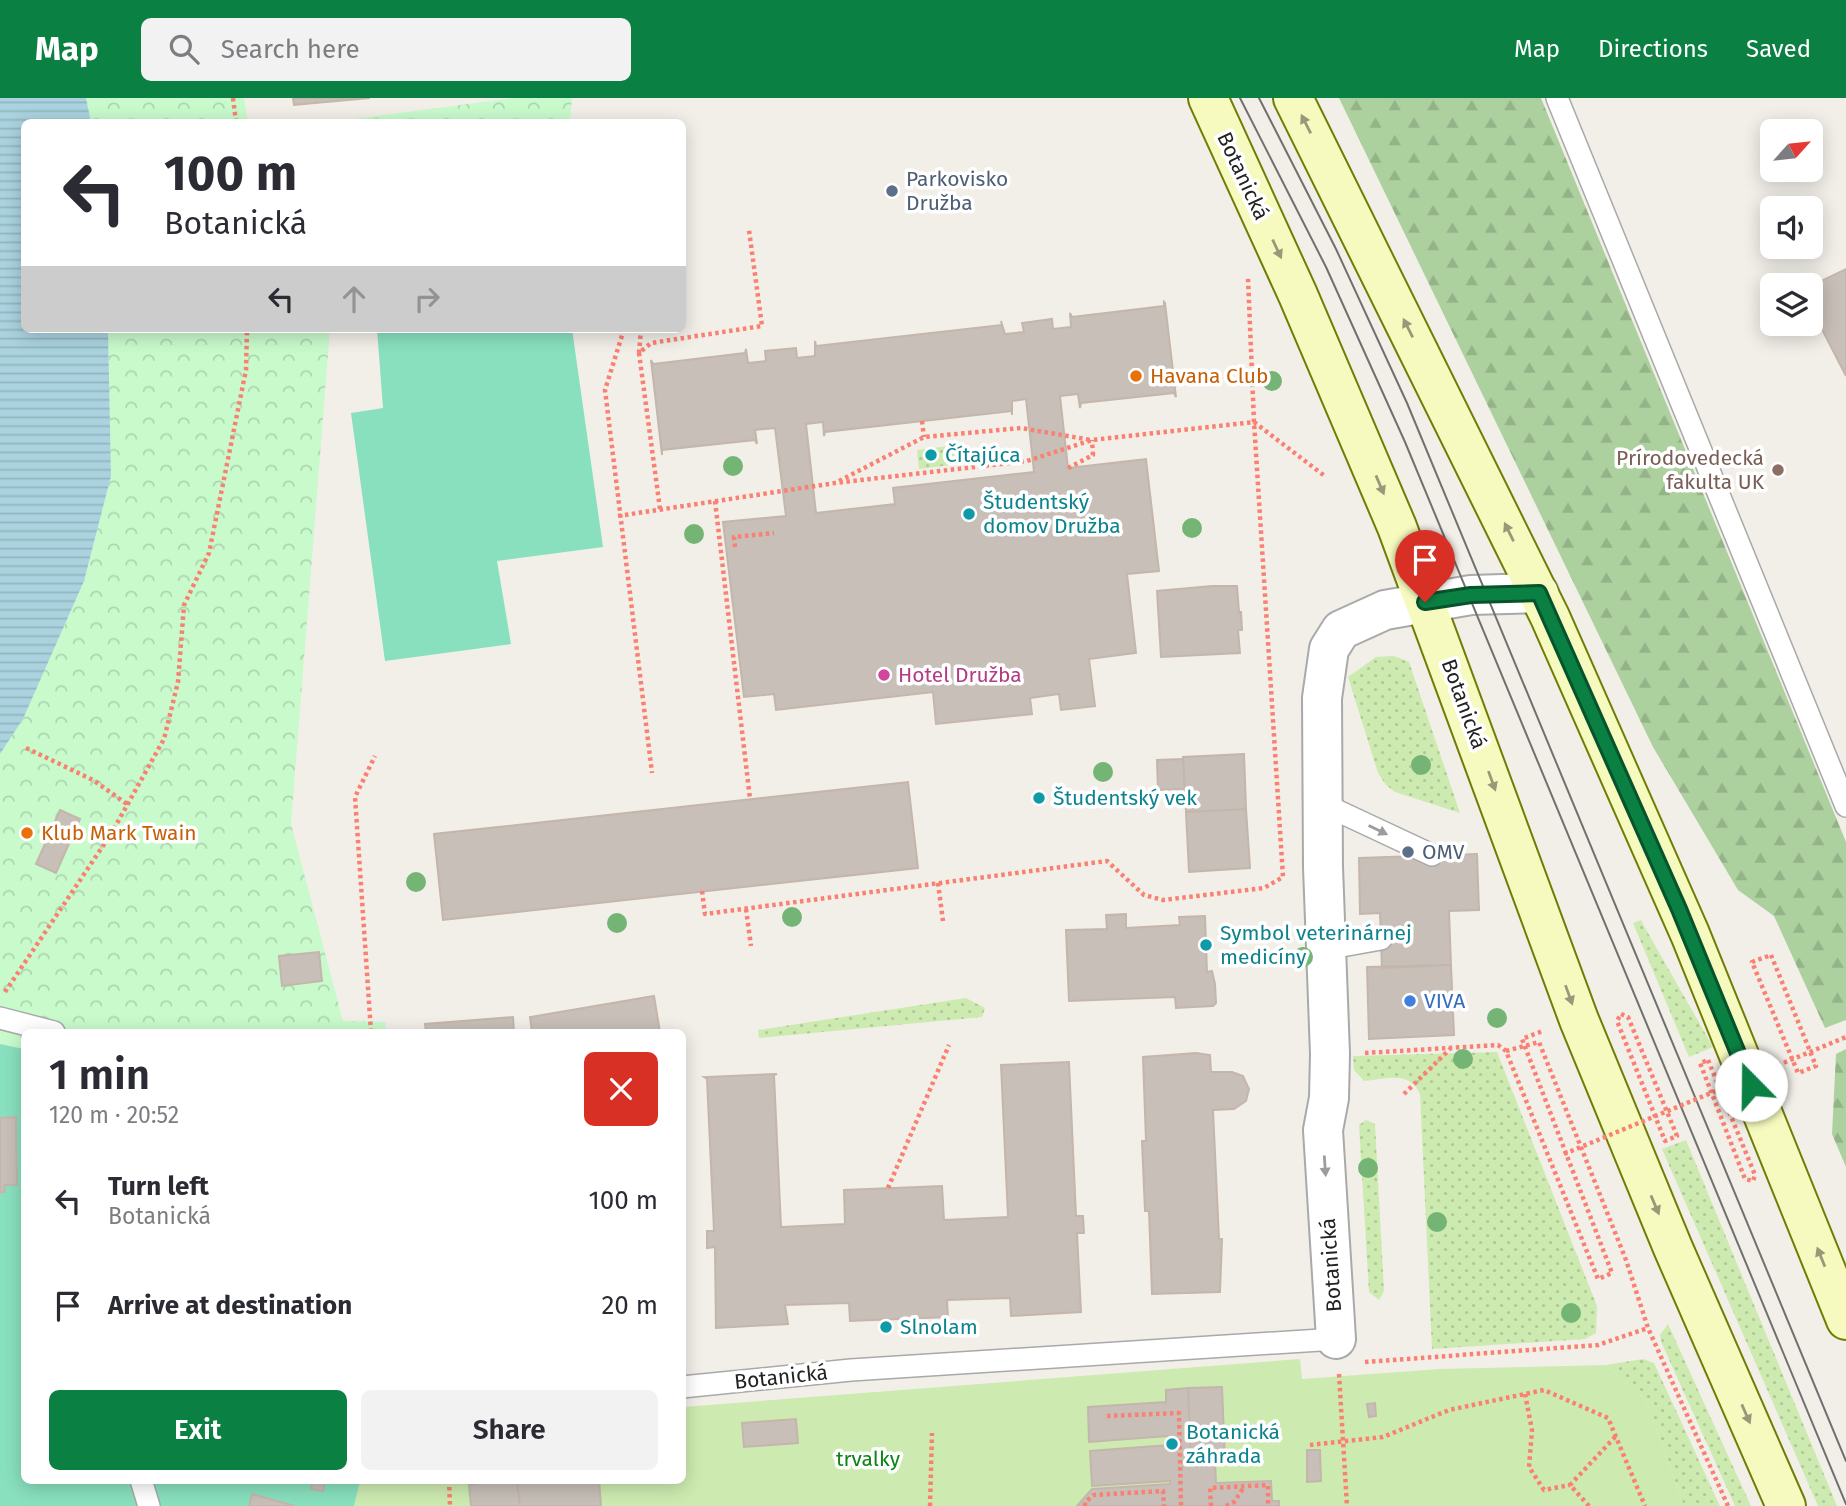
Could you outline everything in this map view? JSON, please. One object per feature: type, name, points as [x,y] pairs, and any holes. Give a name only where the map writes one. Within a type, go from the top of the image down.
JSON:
[{"type":"main road","name":"Botanická","points":[[1208,98],[1353,422],[1425,602],[1579,1020],[1673,1248],[1786,1506]]},
{"type":"main road","points":[[1293,98],[1539,593],[1690,934],[1846,1320]]},
{"type":"street","name":"Botanická","points":[[1342,1355],[1323,1130],[1329,1098],[1330,1054],[1325,949],[1322,698],[1329,649],[1341,630],[1385,610],[1471,595],[1539,593]]},
{"type":"lane","points":[[1557,98],[1846,806]]},
{"type":"lane","points":[[1323,804],[1432,855]]},
{"type":"lane","points":[[1325,949],[1381,939]]},
{"type":"lane","points":[[0,1018],[42,1029]]},
{"type":"lane","name":"Botanická","points":[[686,1387],[851,1370],[1342,1355]]},
{"type":"lane","points":[[142,1484],[149,1506]]},
{"type":"path","points":[[233,98],[236,119]]},
{"type":"path","points":[[639,352],[652,343],[762,326],[749,230]]},
{"type":"path","points":[[702,891],[705,914],[1107,861],[1144,895],[1163,900],[1264,888],[1283,877],[1254,422],[1248,273]]},
{"type":"path","points":[[0,1000],[127,804],[164,739],[178,682],[184,605],[209,553],[246,370],[247,333]]},
{"type":"path","points":[[623,333],[605,390],[618,516],[652,773]]},
{"type":"path","points":[[641,333],[639,352],[660,509]]},
{"type":"path","points":[[922,421],[924,438]]},
{"type":"path","points":[[618,516],[835,483],[1027,461],[1092,440],[1254,422],[1326,477]]},
{"type":"path","points":[[835,483],[924,438],[1021,428],[1092,440]]},
{"type":"path","points":[[1068,468],[1093,455],[1092,440]]},
{"type":"path","points":[[715,502],[728,593],[750,799]]},
{"type":"path","points":[[735,547],[734,537],[774,533]]},
{"type":"path","points":[[26,748],[93,780],[127,804]]},
{"type":"path","points":[[371,1029],[355,797],[375,756]]},
{"type":"path","points":[[938,883],[943,920]]},
{"type":"path","points":[[746,909],[751,946]]},
{"type":"path","points":[[1771,955],[1810,1052],[1816,1066],[1798,1073],[1752,962],[1771,955]]},
{"type":"path","points":[[1617,1021],[1621,1014],[1628,1017],[1677,1136],[1665,1141],[1661,1131]]},
{"type":"path","points":[[1357,1053],[1498,1045],[1506,1051],[1598,1279],[1612,1273],[1522,1039],[1543,1031]]},
{"type":"path","points":[[1564,1154],[1846,1037]]},
{"type":"path","points":[[1506,1051],[1526,1049],[1539,1042],[1626,1260],[1648,1328],[1728,1506]]},
{"type":"path","points":[[888,1188],[949,1045]]},
{"type":"path","points":[[1404,1094],[1452,1048]]},
{"type":"path","points":[[1348,1506],[1342,1355],[1598,1345],[1648,1328]]},
{"type":"path","points":[[1310,1445],[1383,1437],[1449,1410],[1544,1391],[1608,1418],[1645,1506]]},
{"type":"path","points":[[1525,1394],[1532,1430],[1529,1468],[1544,1490],[1570,1485],[1616,1436]]},
{"type":"path","points":[[1107,1416],[1179,1413],[1181,1506]]},
{"type":"path","points":[[930,1506],[932,1433]]},
{"type":"path","points":[[449,1484],[450,1506]]},
{"type":"path","points":[[1570,1485],[1589,1506]]},
{"type":"path","points":[[1211,1506],[1210,1488],[1268,1486],[1268,1506]]},
{"type":"path","points":[[1226,1506],[1234,1502],[1244,1487]]},
{"type":"path","points":[[1085,1506],[1085,1502],[1094,1495],[1163,1491],[1164,1506]]},
{"type":"green space","points":[[86,98],[244,98],[248,119],[90,119]]},
{"type":"green space","points":[[513,98],[572,98],[570,119],[353,119]]},
{"type":"green space","points":[[1339,98],[1541,98],[1846,842],[1846,1020],[1825,1028],[1774,916],[1738,890],[1653,747]]},
{"type":"green space","points":[[108,333],[330,333],[291,824],[343,1021],[385,1022],[386,1029],[21,1029],[21,1048],[0,1044],[0,754],[23,719],[84,581],[111,476]]},
{"type":"green space","points":[[377,333],[573,333],[603,547],[497,561],[511,644],[385,661],[351,413],[383,408]]},
{"type":"green space","points":[[956,445],[959,464],[919,469],[917,450]]},
{"type":"green space","points":[[1394,656],[1409,662],[1460,813],[1395,792],[1378,773],[1348,677],[1376,657]]},
{"type":"green space","points":[[1641,920],[1713,1047],[1689,1057],[1633,923]]},
{"type":"green space","points":[[966,998],[985,1008],[982,1017],[759,1038],[758,1030]]},
{"type":"green space","points":[[0,1044],[21,1048],[21,1484],[359,1484],[354,1506],[0,1506]]},
{"type":"green space","points":[[1846,1049],[1846,1167],[1832,1134],[1836,1054]]},
{"type":"green space","points":[[1497,1052],[1597,1306],[1596,1333],[1585,1339],[1432,1349],[1420,1094],[1416,1086],[1403,1079],[1364,1081],[1354,1070],[1353,1056]]},
{"type":"green space","points":[[1366,1120],[1375,1124],[1384,1291],[1379,1300],[1369,1292],[1359,1125]]},
{"type":"green space","points":[[1686,1140],[1837,1506],[1818,1506],[1662,1149]]},
{"type":"green space","points":[[1668,1324],[1751,1506],[1735,1506],[1662,1344],[1660,1335]]},
{"type":"green space","name":"Botanická záhrada","points":[[1300,1359],[1302,1379],[1440,1369],[1606,1365],[1646,1400],[1684,1506],[354,1506],[359,1484],[686,1484],[686,1407]]},
{"type":"green space","points":[[1643,1359],[1654,1363],[1720,1506],[1684,1506],[1646,1400],[1606,1365]]},
{"type":"water","points":[[0,98],[86,98],[90,119],[21,119],[21,333],[108,333],[111,476],[84,581],[23,719],[0,754]]},
{"type":"building","points":[[293,98],[370,98],[294,105]]},
{"type":"building","points":[[1846,269],[1846,376],[1823,331],[1823,280]]},
{"type":"building","name":"Študentský domov Družba","points":[[1164,302],[1176,397],[1174,393],[1081,403],[1080,408],[1078,394],[1060,396],[1068,468],[1146,459],[1159,571],[1127,574],[1136,653],[1089,659],[1095,706],[1061,710],[1059,694],[1030,698],[1032,714],[936,724],[933,692],[776,710],[774,694],[744,697],[723,522],[786,516],[775,428],[755,430],[757,444],[755,440],[662,450],[662,455],[651,360],[653,364],[745,353],[746,349],[748,363],[766,361],[765,351],[796,348],[797,358],[815,356],[815,341],[816,346],[1002,325],[1001,321],[1005,334],[1024,332],[1022,323],[1052,319],[1053,329],[1071,327],[1070,313],[1072,317],[1164,306]],"holes":[[[1026,399],[1034,472],[893,488],[895,504],[816,513],[806,424],[823,422],[824,436],[825,432],[1012,411],[1012,401]]]},
{"type":"building","points":[[1237,586],[1242,630],[1238,630],[1240,653],[1161,657],[1157,591]]},
{"type":"building","points":[[1244,754],[1246,809],[1186,812],[1183,757]]},
{"type":"building","points":[[1183,759],[1185,789],[1158,790],[1157,760]]},
{"type":"building","points":[[908,782],[918,868],[443,920],[434,834]]},
{"type":"building","points":[[1246,809],[1250,868],[1189,872],[1186,812]]},
{"type":"building","points":[[60,810],[80,819],[56,873],[36,864]]},
{"type":"building","points":[[1477,854],[1479,910],[1449,911],[1451,965],[1382,968],[1380,913],[1360,914],[1359,858]]},
{"type":"building","points":[[1126,914],[1126,928],[1180,925],[1179,917],[1205,916],[1207,972],[1212,971],[1215,984],[1216,1003],[1213,1006],[1176,1008],[1175,997],[1069,1001],[1066,930],[1107,929],[1106,915]]},
{"type":"building","points":[[319,952],[322,981],[282,986],[279,956]]},
{"type":"building","name":"VIVA","points":[[1451,965],[1454,1035],[1369,1039],[1367,967]]},
{"type":"building","points":[[654,996],[660,1029],[532,1029],[530,1017]]},
{"type":"building","points":[[513,1017],[514,1029],[426,1029],[425,1024]]},
{"type":"building","points":[[1196,1053],[1210,1055],[1211,1072],[1232,1072],[1243,1076],[1249,1089],[1246,1101],[1234,1109],[1213,1110],[1219,1239],[1222,1239],[1220,1292],[1152,1294],[1149,1211],[1145,1211],[1142,1141],[1146,1141],[1143,1057]]},
{"type":"building","points":[[1069,1062],[1076,1216],[1083,1216],[1084,1233],[1077,1233],[1081,1312],[1011,1316],[1010,1298],[947,1300],[948,1317],[850,1321],[849,1303],[785,1305],[788,1324],[716,1328],[715,1247],[707,1248],[707,1231],[714,1231],[707,1079],[704,1077],[777,1074],[774,1075],[781,1227],[845,1224],[844,1190],[942,1186],[944,1220],[1008,1217],[1001,1065]]},
{"type":"building","points":[[16,1117],[17,1185],[4,1185],[5,1192],[0,1192],[0,1118]]},
{"type":"building","points":[[1222,1387],[1225,1461],[1191,1462],[1188,1388]]},
{"type":"building","points":[[1188,1388],[1191,1462],[1215,1461],[1216,1483],[1271,1481],[1272,1501],[1279,1501],[1279,1506],[1077,1506],[1092,1489],[1170,1484],[1170,1481],[1092,1486],[1090,1451],[1169,1445],[1168,1436],[1089,1442],[1088,1407],[1166,1402],[1166,1390]]},
{"type":"building","points":[[1375,1403],[1376,1416],[1369,1417],[1367,1404]]},
{"type":"building","points":[[796,1419],[798,1443],[744,1447],[742,1423]]},
{"type":"building","points":[[1307,1450],[1320,1450],[1321,1481],[1307,1482]]},
{"type":"building","points":[[312,1484],[324,1484],[323,1491],[311,1489]]},
{"type":"building","points":[[517,1484],[520,1506],[471,1506],[469,1485]]},
{"type":"building","points":[[517,1484],[599,1484],[601,1506],[520,1506]]},
{"type":"building","points":[[252,1494],[295,1506],[249,1506]]},
{"type":"tram line","points":[[1240,98],[1326,267],[1405,442],[1846,1504]]},
{"type":"tram line","points":[[1259,98],[1336,249],[1407,403],[1846,1461]]},
{"type":"place","name":"Parkovisko Družba","points":[[892,191]]},
{"type":"place","name":"Havana Club","points":[[1136,376]]},
{"type":"place","name":"Čítajúca","points":[[931,455]]},
{"type":"place","name":"Prírodovedecká fakulta UK","points":[[1778,470]]},
{"type":"place","name":"Študentský domov Družba","points":[[969,514]]},
{"type":"place","name":"Hotel Družba","points":[[884,675]]},
{"type":"place","name":"Študentský vek","points":[[1039,798]]},
{"type":"place","name":"Klub Mark Twain","points":[[27,833]]},
{"type":"place","name":"OMV","points":[[1408,852]]},
{"type":"place","name":"Symbol veterinárnej medicíny","points":[[1206,945]]},
{"type":"place","name":"VIVA","points":[[1410,1001]]},
{"type":"place","name":"Slnolam","points":[[886,1327]]},
{"type":"place","name":"Botanická záhrada","points":[[1172,1444]]},
{"type":"route","points":[[1425,602],[1471,595],[1539,593],[1679,909],[1751,1085]]},
{"type":"park label","name":"trvalky","points":[[868,1459]]}]
